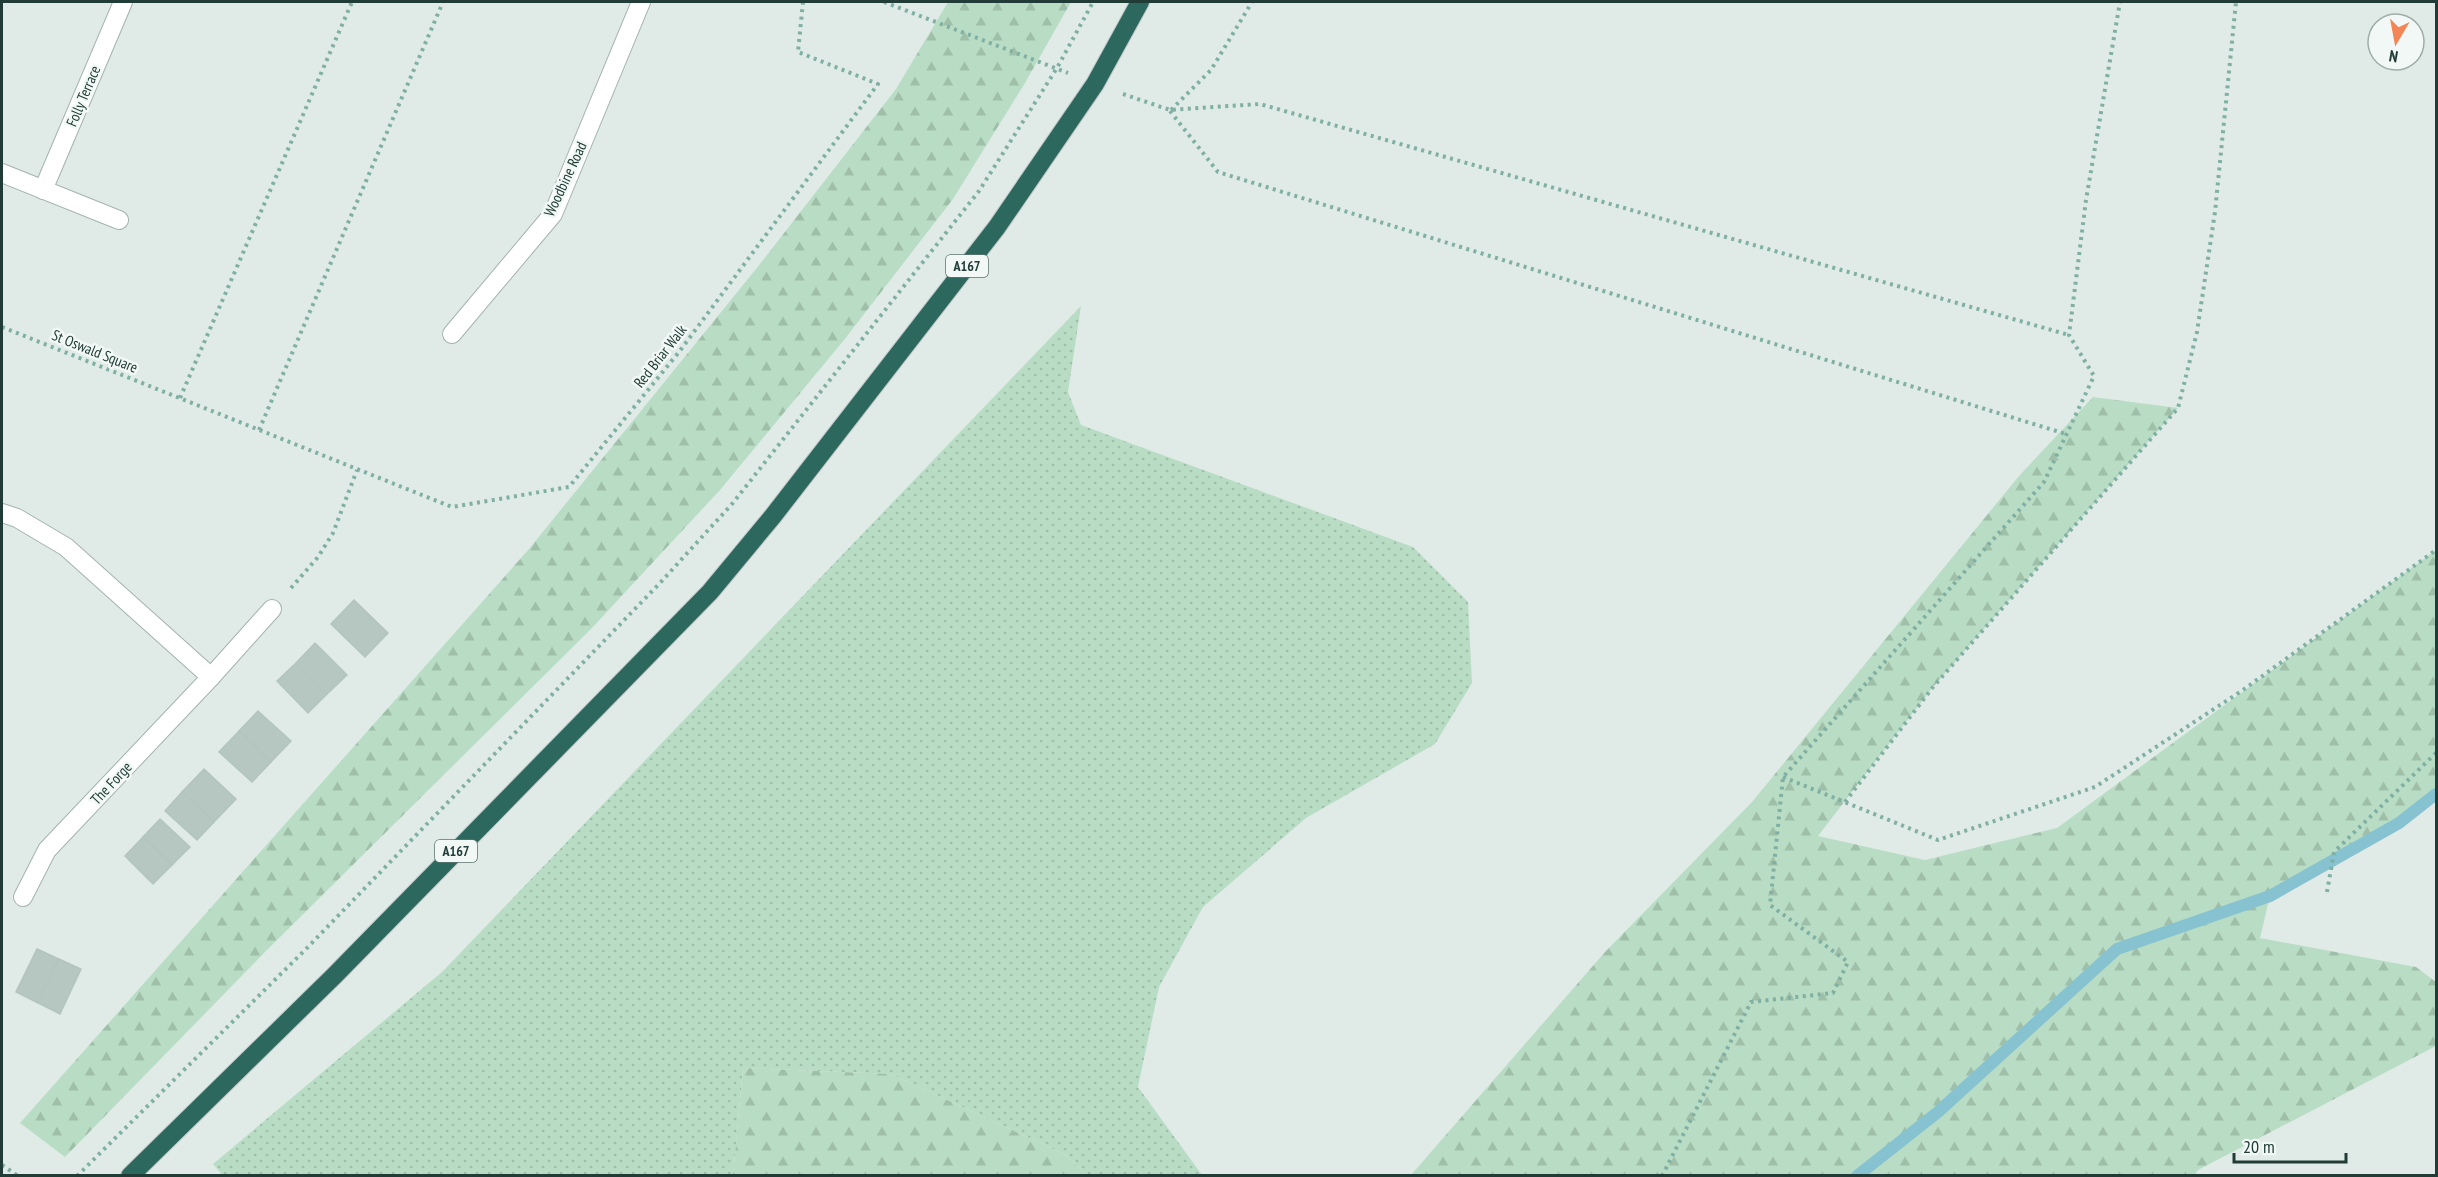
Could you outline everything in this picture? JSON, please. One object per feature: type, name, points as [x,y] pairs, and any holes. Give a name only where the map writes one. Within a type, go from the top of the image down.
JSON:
[{"type":"highway","name":"A167","points":[[130,1176],[334,975],[710,592],[773,516],[997,227],[1095,84],[1140,2]]},
{"type":"street","name":"Folly Terrace","points":[[43,190],[123,2]]},
{"type":"street","name":"Woodbine Road","points":[[452,334],[553,214],[641,2]]},
{"type":"street","points":[[2,174],[119,220]]},
{"type":"street","points":[[2,513],[17,518],[66,547],[211,677]]},
{"type":"street","name":"The Forge","points":[[23,897],[47,850],[211,677],[272,609]]},
{"type":"path","points":[[180,398],[352,2]]},
{"type":"path","points":[[259,430],[443,2]]},
{"type":"path","name":"Red Briar Walk","points":[[259,430],[452,507],[569,487],[679,352],[878,84],[798,52],[803,2]]},
{"type":"path","points":[[884,2],[1095,84],[1170,110],[1260,104],[2069,335]]},
{"type":"path","points":[[77,1176],[306,949],[660,583],[732,504],[979,191],[1057,68],[1093,2]]},
{"type":"path","points":[[1170,110],[1212,70],[1252,2]]},
{"type":"path","points":[[1662,1176],[1750,1002],[1833,993],[1848,962],[1770,905],[1783,777],[2044,482],[2094,376],[2069,335],[2086,201],[2120,2]]},
{"type":"path","points":[[1845,802],[1933,687],[2178,408],[2197,332],[2215,212],[2236,2]]},
{"type":"path","points":[[1170,110],[1218,172],[2066,434]]},
{"type":"path","name":"St Oswald Square","points":[[2,327],[259,430]]},
{"type":"path","points":[[272,609],[318,557],[333,533],[357,470]]},
{"type":"path","points":[[1783,777],[1938,840],[2095,787],[2243,690],[2436,550]]},
{"type":"path","points":[[2327,892],[2334,852],[2436,753]]},
{"type":"path","points":[[2,1165],[18,1176]]},
{"type":"green space","points":[[948,2],[1071,2],[1025,83],[953,199],[844,340],[720,490],[591,629],[268,949],[65,1157],[20,1123],[529,549],[760,264],[896,89]]},
{"type":"green space","points":[[1081,306],[1068,392],[1081,425],[1413,547],[1468,602],[1472,683],[1435,744],[1306,818],[1203,907],[1159,987],[1138,1087],[1202,1175],[1087,1175],[1064,1154],[891,1074],[743,1068],[733,1175],[223,1176],[213,1164],[442,972]]},
{"type":"green space","points":[[2093,397],[2178,408],[1933,687],[1818,836],[1925,860],[2057,828],[2436,550],[2436,794],[2399,823],[2270,896],[2260,938],[2416,967],[2436,982],[2436,1046],[2198,1170],[2195,1175],[1411,1175],[1605,952],[1752,802],[2019,476]]},
{"type":"green space","points":[[743,1068],[891,1074],[1064,1154],[1087,1175],[733,1175]]},
{"type":"building","points":[[354,600],[388,633],[365,657],[331,624]]},
{"type":"building","points":[[315,643],[347,675],[327,694],[296,663]]},
{"type":"building","points":[[296,663],[327,694],[308,713],[277,681]]},
{"type":"building","points":[[258,711],[291,741],[271,762],[239,731]]},
{"type":"building","points":[[239,731],[271,762],[252,782],[219,752]]},
{"type":"building","points":[[204,769],[236,799],[214,822],[182,792]]},
{"type":"building","points":[[182,792],[214,822],[197,840],[165,811]]},
{"type":"building","points":[[160,819],[190,847],[172,865],[143,837]]},
{"type":"building","points":[[143,837],[172,865],[153,884],[125,856]]},
{"type":"building","points":[[37,949],[59,959],[38,1003],[16,992]]},
{"type":"building","points":[[59,959],[81,969],[60,1014],[38,1003]]},
{"type":"waterway","points":[[1857,1176],[1938,1112],[2117,949],[2270,896],[2399,823],[2436,794]]}]
